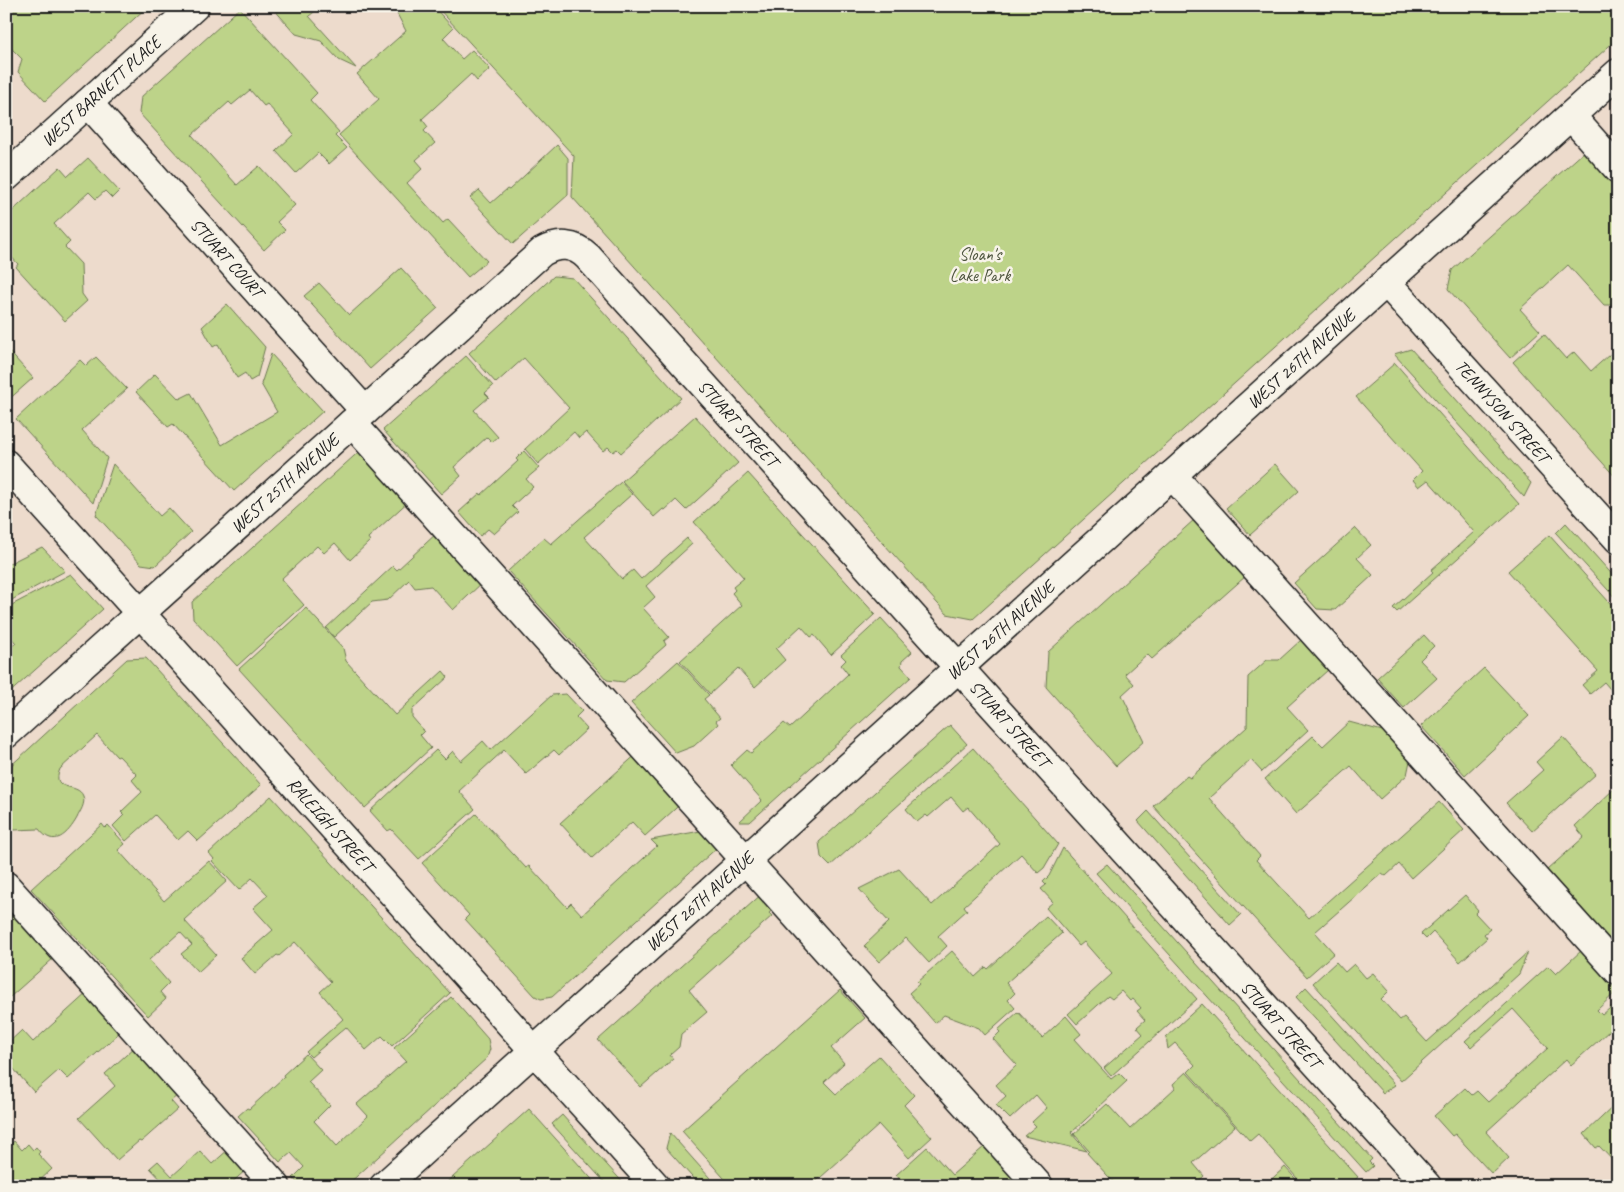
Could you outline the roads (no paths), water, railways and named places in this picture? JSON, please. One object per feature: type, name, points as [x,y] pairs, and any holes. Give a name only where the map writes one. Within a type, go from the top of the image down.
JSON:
[{"type":"street","name":"WEST BARNETT PLACE","points":[[6,178],[195,6]]},
{"type":"street","name":"WEST 26TH AVENUE","points":[[384,1186],[1618,74]]},
{"type":"street","name":"STUART COURT","points":[[88,103],[358,417],[746,860],[1039,1186]]},
{"type":"street","points":[[1571,116],[1618,169]]},
{"type":"street","name":"WEST 25TH AVENUE","points":[[6,734],[542,252],[557,246],[568,246]]},
{"type":"street","name":"STUART STREET","points":[[568,246],[580,250],[588,257],[1427,1186]]},
{"type":"street","name":"TENNYSON STREET","points":[[1386,282],[1618,539]]},
{"type":"street","name":"RALEIGH STREET","points":[[6,464],[656,1186]]},
{"type":"street","points":[[1172,475],[1618,971]]},
{"type":"street","points":[[6,886],[276,1186]]},
{"type":"park label","name":"Sloan's Lake Park","points":[[980,264]]}]
